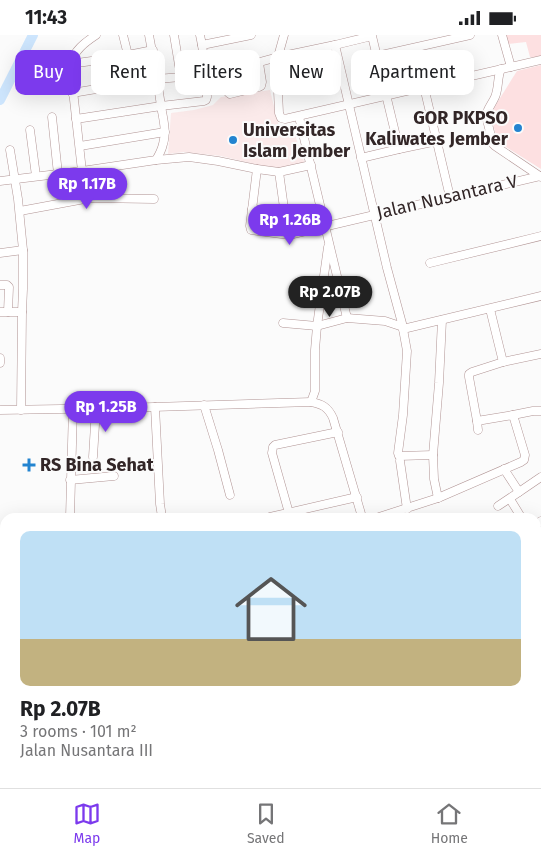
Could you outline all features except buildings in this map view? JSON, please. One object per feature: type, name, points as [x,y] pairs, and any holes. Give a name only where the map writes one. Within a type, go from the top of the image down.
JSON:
[{"type":"street","points":[[77,50],[96,35]]},
{"type":"street","points":[[123,35],[127,50]]},
{"type":"street","points":[[149,35],[153,50]]},
{"type":"street","points":[[174,35],[176,50]]},
{"type":"street","points":[[200,35],[203,50]]},
{"type":"street","points":[[202,45],[251,35]]},
{"type":"street","points":[[280,50],[284,35]]},
{"type":"street","points":[[311,50],[372,35],[376,50]]},
{"type":"street","points":[[404,50],[470,35]]},
{"type":"street","points":[[502,35],[511,67]]},
{"type":"street","points":[[335,45],[336,50]]},
{"type":"street","points":[[474,75],[541,60]]},
{"type":"street","points":[[260,69],[262,82],[260,86]]},
{"type":"street","points":[[501,69],[496,93],[486,112],[493,144],[540,177]]},
{"type":"street","points":[[341,73],[403,328],[406,351],[399,457],[433,455]]},
{"type":"street","points":[[72,95],[82,171]]},
{"type":"street","points":[[156,160],[163,144],[164,132],[159,95]]},
{"type":"street","points":[[76,119],[204,101],[207,99],[207,95]]},
{"type":"street","points":[[278,95],[279,113],[281,118],[285,119],[387,95],[399,149]]},
{"type":"street","points":[[426,95],[450,197]]},
{"type":"street","points":[[52,117],[58,174]]},
{"type":"street","points":[[300,117],[347,318]]},
{"type":"street","points":[[30,130],[36,176]]},
{"type":"street","points":[[80,146],[164,132]]},
{"type":"street","points":[[361,158],[437,141]]},
{"type":"street","points":[[10,150],[20,211],[24,289],[20,410]]},
{"type":"street","points":[[0,181],[189,157],[279,172],[311,165]]},
{"type":"street","points":[[257,169],[252,209],[276,212],[284,209],[279,172]]},
{"type":"street","name":"Jalan Nusantara V","points":[[252,209],[251,230],[289,235],[540,177]]},
{"type":"street","points":[[20,211],[90,198],[154,199]]},
{"type":"street","points":[[430,263],[541,236]]},
{"type":"street","points":[[316,403],[315,350],[329,243]]},
{"type":"street","points":[[0,253],[22,250]]},
{"type":"street","points":[[0,285],[9,287],[4,312],[22,312]]},
{"type":"street","points":[[283,323],[317,326],[347,318],[385,321],[403,328],[442,321],[541,296]]},
{"type":"street","points":[[490,309],[503,363]]},
{"type":"street","points":[[385,321],[398,313]]},
{"type":"street","points":[[438,498],[434,479],[433,455],[442,321]]},
{"type":"street","points":[[541,354],[474,370],[469,374],[477,425],[513,415],[541,411]]},
{"type":"street","points":[[0,358],[0,363]]},
{"type":"street","points":[[0,410],[316,403],[328,409],[331,413],[361,513]]},
{"type":"street","points":[[204,405],[230,495]]},
{"type":"street","points":[[155,407],[161,513]]},
{"type":"street","points":[[70,513],[73,408]]},
{"type":"street","points":[[93,457],[96,408]]},
{"type":"street","points":[[393,513],[438,498],[521,462],[525,458],[513,415]]},
{"type":"street","points":[[338,432],[273,447],[272,453],[289,513],[357,497]]},
{"type":"street","points":[[400,461],[407,509]]},
{"type":"street","points":[[504,469],[519,492]]},
{"type":"street","points":[[70,480],[114,476]]},
{"type":"street","points":[[498,507],[541,477]]},
{"type":"street","points":[[510,499],[519,513]]},
{"type":"shaded area","points":[[506,35],[541,35],[541,57],[530,57],[526,42],[508,44]]},
{"type":"shaded area","name":"GOR PKPSO Kaliwates Jember","points":[[541,65],[541,169],[498,142],[490,114],[517,71]]},
{"type":"shaded area","name":"Universitas Islam Jember","points":[[270,90],[279,127],[292,126],[305,164],[275,169],[221,156],[184,152],[168,154],[171,113],[213,105],[221,97],[260,95],[260,91]]},
{"type":"waterway","points":[[0,100],[33,35]]},
{"type":"place","name":"GOR PKPSO Kaliwates Jember","points":[[518,128]]},
{"type":"place","name":"Universitas Islam Jember","points":[[233,140]]},
{"type":"place","name":"RS Bina Sehat","points":[[29,465]]}]
